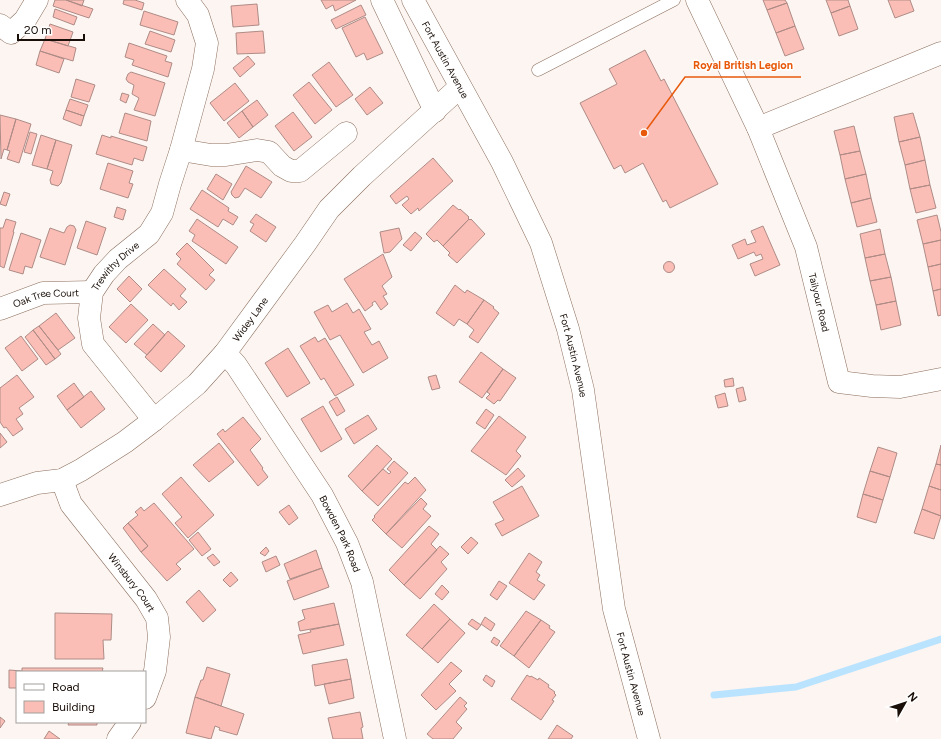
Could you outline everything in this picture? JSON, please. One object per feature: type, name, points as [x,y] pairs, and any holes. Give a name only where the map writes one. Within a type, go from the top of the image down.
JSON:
[{"type":"street","points":[[0,25],[11,33],[25,20],[38,0]]},
{"type":"street","name":"Trewithy Drive","points":[[154,420],[93,344],[89,318],[92,292],[104,274],[149,234],[162,213],[203,69],[207,43],[198,15],[187,0]]},
{"type":"street","points":[[382,0],[435,111]]},
{"type":"street","name":"Fort Austin Avenue","points":[[413,0],[502,162],[541,243],[568,329],[583,390],[614,609],[649,739]]},
{"type":"street","name":"Tailyour Road","points":[[697,0],[758,128],[806,247],[839,382],[872,386],[900,387],[941,379]]},
{"type":"street","points":[[758,128],[941,53]]},
{"type":"street","name":"Widey Lane","points":[[0,495],[37,483],[62,480],[125,442],[197,384],[226,353],[329,209],[362,176],[460,87]]},
{"type":"street","points":[[181,150],[211,155],[226,155],[257,150],[268,152],[282,166],[291,171],[295,171],[300,170],[346,133]]},
{"type":"street","name":"Oak Tree Court","points":[[0,310],[43,293],[92,292]]},
{"type":"street","name":"Bowden Park Road","points":[[226,353],[236,365],[322,495],[347,543],[362,582],[395,739]]},
{"type":"street","name":"Winsbury Court","points":[[62,480],[72,504],[146,599],[157,618],[159,637],[155,671],[146,695]]},
{"type":"street","points":[[118,739],[129,723]]},
{"type":"lane","points":[[538,70],[674,0]]},
{"type":"building","points":[[55,0],[66,0],[93,9],[89,18],[53,6]]},
{"type":"building","points":[[66,0],[84,0],[82,6]]},
{"type":"building","points":[[124,0],[135,0],[144,3],[142,10],[123,4]]},
{"type":"building","points":[[321,0],[356,0],[335,11],[333,5],[326,9]]},
{"type":"building","points":[[763,0],[785,0],[787,3],[767,10]]},
{"type":"building","points":[[826,0],[848,0],[850,6],[831,13]]},
{"type":"building","points":[[888,0],[910,0],[914,11],[895,18]]},
{"type":"building","points":[[787,3],[795,26],[776,33],[767,10]]},
{"type":"building","points":[[257,4],[259,25],[233,27],[231,6]]},
{"type":"building","points":[[361,5],[366,15],[336,29],[331,20]]},
{"type":"building","points":[[850,6],[858,29],[839,36],[831,13]]},
{"type":"building","points":[[55,9],[77,17],[74,25],[53,17]]},
{"type":"building","points":[[144,11],[178,22],[174,35],[140,25]]},
{"type":"building","points":[[365,17],[383,53],[367,60],[364,53],[356,57],[342,28]]},
{"type":"building","points":[[50,24],[73,32],[68,46],[45,39]]},
{"type":"building","points":[[795,26],[804,49],[785,56],[776,33]]},
{"type":"building","points":[[150,31],[175,40],[171,52],[145,44]]},
{"type":"building","points":[[263,31],[265,53],[237,54],[236,33]]},
{"type":"building","points":[[45,39],[76,48],[73,61],[40,51]]},
{"type":"building","points":[[129,43],[167,56],[165,61],[172,63],[168,77],[132,65],[134,60],[125,57]]},
{"type":"building","points":[[645,50],[661,81],[664,79],[718,184],[670,208],[666,200],[663,202],[643,163],[625,173],[621,165],[614,169],[580,103],[617,84],[609,69]]},
{"type":"building","points":[[40,51],[64,59],[59,73],[36,65]]},
{"type":"building","points":[[248,56],[255,64],[240,77],[233,68]]},
{"type":"building","points":[[329,62],[353,95],[336,107],[312,75]]},
{"type":"building","points":[[131,72],[165,83],[155,116],[134,110],[139,98],[132,94],[134,85],[126,79],[128,74]]},
{"type":"building","points":[[76,79],[95,85],[89,102],[71,97]]},
{"type":"building","points":[[309,82],[332,110],[315,124],[293,95]]},
{"type":"building","points":[[235,83],[249,101],[224,121],[210,103]]},
{"type":"building","points":[[370,87],[383,103],[367,115],[355,99]]},
{"type":"building","points":[[122,93],[129,95],[126,103],[120,100]]},
{"type":"building","points":[[70,99],[88,105],[84,116],[66,110]]},
{"type":"building","points":[[257,100],[268,115],[253,127],[242,111]]},
{"type":"building","points":[[66,110],[84,116],[81,126],[63,119]]},
{"type":"building","points":[[242,111],[253,127],[239,138],[227,123]]},
{"type":"building","points":[[293,112],[312,137],[294,151],[275,126]]},
{"type":"building","points":[[125,113],[151,121],[147,141],[119,133]]},
{"type":"building","points":[[913,113],[920,137],[899,142],[894,117]]},
{"type":"building","points":[[0,115],[16,119],[7,150],[4,149],[1,159]]},
{"type":"building","points":[[16,119],[31,124],[19,163],[7,159],[10,151],[7,150]]},
{"type":"building","points":[[854,126],[860,151],[840,155],[834,131]]},
{"type":"building","points":[[30,132],[37,134],[31,154],[24,152]]},
{"type":"building","points":[[41,135],[56,140],[47,169],[32,165]]},
{"type":"building","points":[[102,135],[111,138],[111,136],[147,147],[143,161],[134,158],[132,165],[96,154]]},
{"type":"building","points":[[920,137],[925,160],[905,165],[899,142]]},
{"type":"building","points":[[56,140],[72,145],[61,183],[58,186],[51,184],[50,180],[53,171],[47,169]]},
{"type":"building","points":[[860,151],[866,174],[845,179],[840,155]]},
{"type":"building","points":[[433,158],[453,181],[419,211],[418,208],[411,214],[402,205],[409,199],[407,196],[396,204],[390,196]]},
{"type":"building","points":[[925,160],[930,185],[910,189],[905,165]]},
{"type":"building","points":[[108,163],[133,171],[129,183],[133,184],[128,198],[100,189]]},
{"type":"building","points":[[246,166],[272,182],[261,198],[245,188],[239,197],[235,198],[232,195],[231,192]]},
{"type":"building","points":[[216,174],[232,184],[223,200],[207,189]]},
{"type":"building","points":[[866,174],[871,198],[851,203],[845,179]]},
{"type":"building","points":[[930,185],[936,208],[916,213],[910,189]]},
{"type":"building","points":[[202,190],[229,208],[228,211],[238,217],[233,225],[223,219],[218,227],[190,209]]},
{"type":"building","points":[[4,192],[10,194],[6,206],[0,204]]},
{"type":"building","points":[[871,198],[877,222],[857,227],[851,203]]},
{"type":"building","points":[[453,205],[459,210],[460,209],[469,217],[469,219],[443,246],[437,240],[434,242],[426,234]]},
{"type":"building","points":[[117,207],[126,210],[123,220],[114,217]]},
{"type":"building","points":[[256,214],[276,227],[266,242],[250,231],[254,224],[250,222]]},
{"type":"building","points":[[937,215],[941,232],[941,240],[923,244],[917,220]]},
{"type":"building","points":[[6,219],[16,222],[4,268],[0,266],[0,228],[3,228]]},
{"type":"building","points":[[197,219],[238,247],[226,264],[192,241],[195,235],[189,231]]},
{"type":"building","points":[[469,219],[471,219],[485,234],[457,263],[448,255],[450,253],[443,246]]},
{"type":"building","points":[[86,221],[106,228],[97,255],[77,248]]},
{"type":"building","points":[[70,225],[74,226],[76,230],[65,265],[40,257],[50,228],[64,233]]},
{"type":"building","points":[[763,226],[780,265],[755,276],[750,264],[763,259],[761,254],[756,256],[754,252],[738,259],[732,245],[745,239],[747,245],[756,242],[751,231]]},
{"type":"building","points":[[399,228],[402,239],[390,252],[384,253],[380,232]]},
{"type":"building","points":[[880,229],[885,254],[865,258],[860,234]]},
{"type":"building","points":[[415,232],[422,238],[411,251],[403,245]]},
{"type":"building","points":[[21,233],[41,240],[32,268],[25,266],[23,274],[9,270]]},
{"type":"building","points":[[941,240],[941,264],[928,267],[923,244]]},
{"type":"building","points":[[187,243],[214,270],[209,275],[215,280],[206,290],[177,264],[181,259],[176,254]]},
{"type":"building","points":[[383,254],[392,277],[382,286],[387,294],[383,296],[388,304],[381,310],[375,301],[372,303],[373,305],[365,311],[344,279]]},
{"type":"building","points":[[885,254],[891,277],[870,281],[865,258]]},
{"type":"building","points":[[667,262],[671,262],[673,263],[673,271],[667,272],[664,269],[664,265]]},
{"type":"building","points":[[941,264],[941,289],[933,291],[928,267]]},
{"type":"building","points":[[164,269],[186,289],[180,296],[187,302],[179,310],[173,303],[171,306],[148,285]]},
{"type":"building","points":[[129,276],[142,289],[130,302],[117,289]]},
{"type":"building","points":[[891,277],[896,301],[876,305],[870,281]]},
{"type":"building","points":[[455,285],[465,293],[467,290],[484,300],[467,324],[459,319],[454,326],[436,313]]},
{"type":"building","points":[[941,289],[941,315],[938,316],[933,291]]},
{"type":"building","points":[[484,300],[494,307],[493,308],[499,313],[478,343],[469,337],[474,330],[467,324]]},
{"type":"building","points":[[896,301],[901,325],[881,330],[876,305]]},
{"type":"building","points":[[347,303],[353,313],[359,309],[371,329],[364,332],[372,345],[379,341],[388,358],[363,373],[340,335],[330,340],[314,312],[328,305],[332,312]]},
{"type":"building","points":[[131,304],[148,320],[126,343],[109,327]]},
{"type":"building","points":[[56,313],[75,338],[58,350],[39,326]]},
{"type":"building","points":[[153,324],[165,335],[147,355],[134,344]]},
{"type":"building","points":[[39,326],[61,354],[55,359],[33,330]]},
{"type":"building","points":[[33,330],[55,359],[46,365],[25,337]]},
{"type":"building","points":[[168,331],[185,346],[161,372],[145,357]]},
{"type":"building","points":[[21,336],[38,359],[22,371],[5,348]]},
{"type":"building","points":[[315,337],[318,342],[325,338],[354,385],[335,396],[324,378],[321,380],[300,346]]},
{"type":"building","points":[[288,348],[310,383],[287,397],[265,363]]},
{"type":"building","points":[[481,352],[503,369],[482,398],[459,382]]},
{"type":"building","points":[[503,369],[516,378],[500,401],[498,400],[494,404],[486,398],[490,394],[487,392]]},
{"type":"building","points":[[17,375],[34,397],[19,408],[23,414],[16,419],[23,429],[13,436],[0,422],[0,388]]},
{"type":"building","points":[[436,375],[440,388],[432,390],[428,377]]},
{"type":"building","points":[[733,378],[734,386],[725,387],[724,380]]},
{"type":"building","points":[[74,383],[84,397],[67,410],[57,396]]},
{"type":"building","points":[[743,387],[746,400],[739,402],[736,389]]},
{"type":"building","points":[[91,391],[105,409],[81,428],[67,410]]},
{"type":"building","points":[[725,393],[728,406],[718,408],[715,396]]},
{"type":"building","points":[[337,397],[345,411],[337,416],[329,402]]},
{"type":"building","points":[[323,406],[342,439],[321,452],[301,419]]},
{"type":"building","points":[[486,409],[494,415],[485,429],[476,423]]},
{"type":"building","points":[[368,415],[377,429],[354,444],[345,429]]},
{"type":"building","points":[[499,416],[526,437],[516,451],[521,456],[506,475],[471,451]]},
{"type":"building","points":[[243,417],[261,439],[250,450],[268,477],[258,486],[217,434],[223,429],[225,432]]},
{"type":"building","points":[[0,433],[7,442],[0,448]]},
{"type":"building","points":[[219,443],[234,462],[209,482],[193,465]]},
{"type":"building","points":[[377,445],[392,459],[362,491],[348,476]]},
{"type":"building","points":[[941,445],[941,465],[936,464]]},
{"type":"building","points":[[878,447],[897,453],[890,477],[870,471]]},
{"type":"building","points":[[394,461],[408,473],[378,506],[362,491],[383,469],[389,474],[391,472],[387,469]]},
{"type":"building","points":[[936,464],[941,465],[941,490],[929,486]]},
{"type":"building","points":[[518,468],[525,476],[512,487],[505,480]]},
{"type":"building","points":[[870,471],[890,477],[883,500],[863,494]]},
{"type":"building","points":[[181,477],[214,515],[188,538],[175,523],[182,517],[162,494]]},
{"type":"building","points":[[415,477],[426,490],[386,534],[372,520],[375,517],[374,516],[405,482],[408,484]]},
{"type":"building","points":[[522,486],[539,516],[502,536],[495,524],[504,520],[493,502]]},
{"type":"building","points":[[929,486],[941,490],[941,516],[922,509]]},
{"type":"building","points":[[863,494],[883,500],[876,523],[857,517]]},
{"type":"building","points":[[421,498],[427,504],[423,509],[431,516],[402,548],[386,534]]},
{"type":"building","points":[[154,503],[194,549],[176,564],[181,569],[167,581],[141,552],[148,546],[128,523],[138,515],[135,512],[141,507],[144,511]]},
{"type":"building","points":[[289,505],[298,518],[289,525],[279,512]]},
{"type":"building","points":[[922,509],[941,516],[934,539],[914,533]]},
{"type":"building","points":[[128,523],[148,546],[141,552],[123,528]]},
{"type":"building","points":[[429,526],[439,534],[431,544],[437,550],[404,585],[389,570]]},
{"type":"building","points":[[198,532],[211,549],[202,556],[189,540]]},
{"type":"building","points":[[471,537],[478,543],[468,554],[461,547]]},
{"type":"building","points":[[440,546],[449,554],[441,562],[447,569],[420,599],[404,585]]},
{"type":"building","points":[[266,547],[269,551],[265,556],[260,553]]},
{"type":"building","points":[[316,550],[322,568],[290,579],[284,564]]},
{"type":"building","points":[[529,553],[542,562],[536,572],[540,575],[537,580],[545,585],[534,600],[509,583]]},
{"type":"building","points":[[213,554],[220,562],[214,566],[207,558]]},
{"type":"building","points":[[276,556],[280,565],[266,572],[262,562]]},
{"type":"building","points":[[322,568],[329,587],[294,600],[287,581]]},
{"type":"building","points":[[231,572],[238,580],[230,587],[223,580]]},
{"type":"building","points":[[499,581],[507,586],[497,600],[490,595]]},
{"type":"building","points":[[442,585],[449,592],[442,600],[435,594]]},
{"type":"building","points":[[199,590],[216,610],[203,622],[186,602]]},
{"type":"building","points":[[334,603],[339,624],[300,631],[298,622],[305,619],[302,610]]},
{"type":"building","points":[[434,604],[450,619],[422,649],[406,635]]},
{"type":"building","points":[[526,611],[541,620],[514,656],[500,646]]},
{"type":"building","points":[[55,613],[112,614],[111,640],[103,640],[104,659],[55,659]]},
{"type":"building","points":[[485,617],[495,624],[491,631],[481,624]]},
{"type":"building","points":[[450,619],[465,633],[438,663],[422,649]]},
{"type":"building","points":[[472,619],[481,625],[477,630],[468,624]]},
{"type":"building","points":[[541,620],[550,626],[549,628],[555,632],[529,668],[514,656]]},
{"type":"building","points":[[339,624],[344,645],[303,654],[298,635],[311,632],[310,630]]},
{"type":"building","points":[[494,637],[500,641],[497,646],[491,642]]},
{"type":"building","points":[[347,659],[351,679],[315,686],[312,665]]},
{"type":"building","points":[[451,662],[462,671],[449,684],[456,691],[436,710],[421,695]]},
{"type":"building","points":[[207,667],[230,674],[221,706],[195,697]]},
{"type":"building","points":[[22,668],[103,668],[102,671],[22,671]]},
{"type":"building","points":[[9,670],[22,671],[16,671],[16,688],[9,688]]},
{"type":"building","points":[[486,675],[495,681],[492,687],[483,680]]},
{"type":"building","points":[[527,675],[538,680],[539,678],[549,685],[548,687],[555,692],[554,693],[556,695],[552,700],[554,701],[541,720],[511,699]]},
{"type":"building","points":[[351,679],[354,698],[329,704],[324,684]]},
{"type":"building","points":[[195,697],[244,714],[237,735],[219,730],[220,728],[215,726],[211,739],[186,733]]},
{"type":"building","points":[[460,697],[467,703],[464,706],[467,709],[456,722],[462,728],[453,739],[433,739],[427,734]]},
{"type":"building","points":[[360,712],[363,727],[361,728],[363,739],[333,739],[328,718]]},
{"type":"building","points":[[0,717],[5,721],[0,728]]},
{"type":"building","points":[[69,723],[97,723],[97,725],[68,725]]},
{"type":"building","points":[[557,725],[573,736],[571,739],[548,739]]},
{"type":"building","points":[[49,731],[60,739],[44,739]]},
{"type":"waterway","points":[[714,695],[796,687],[941,639]]},
{"type":"place","name":"Royal British Legion","points":[[644,133]]}]
